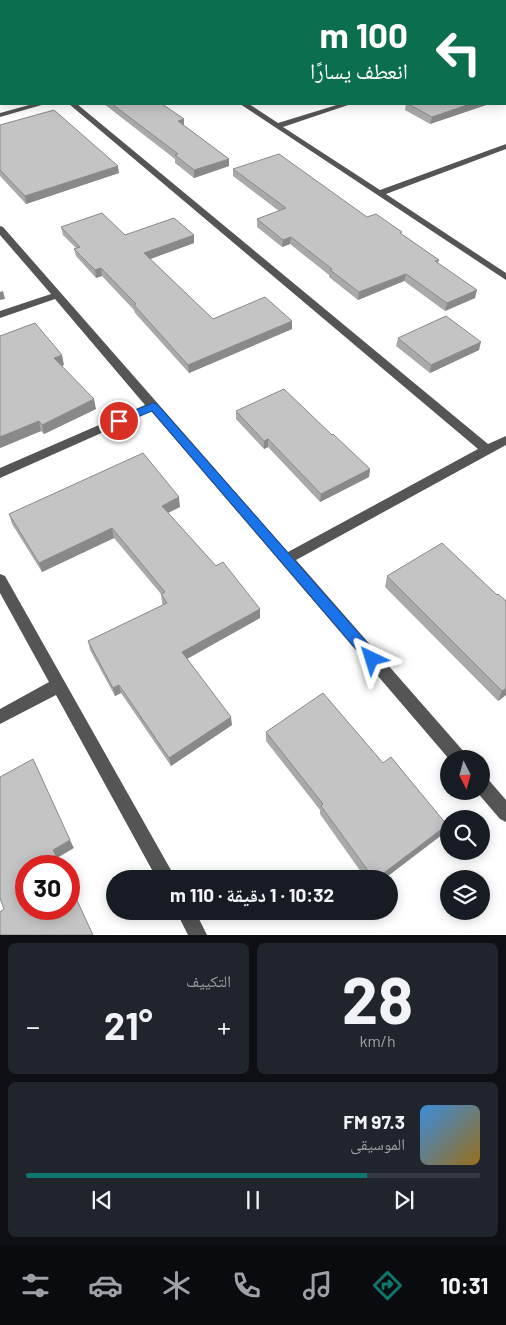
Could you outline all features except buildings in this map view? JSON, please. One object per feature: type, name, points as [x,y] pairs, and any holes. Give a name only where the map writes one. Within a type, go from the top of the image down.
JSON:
[{"type":"street","points":[[0,115],[37,105]]},
{"type":"street","points":[[74,105],[488,450]]},
{"type":"street","points":[[246,105],[506,277]]},
{"type":"street","points":[[277,126],[344,105]]},
{"type":"street","points":[[379,193],[506,146]]},
{"type":"street","points":[[0,229],[451,750]]},
{"type":"street","points":[[0,315],[57,295]]},
{"type":"street","points":[[0,473],[153,406]]},
{"type":"street","points":[[286,559],[506,440]]},
{"type":"street","points":[[0,580],[162,870]]},
{"type":"street","points":[[0,716],[59,685]]},
{"type":"street","points":[[490,794],[506,813]]},
{"type":"street","points":[[190,920],[198,935]]},
{"type":"route","points":[[119,421],[153,406],[372,659]]}]
